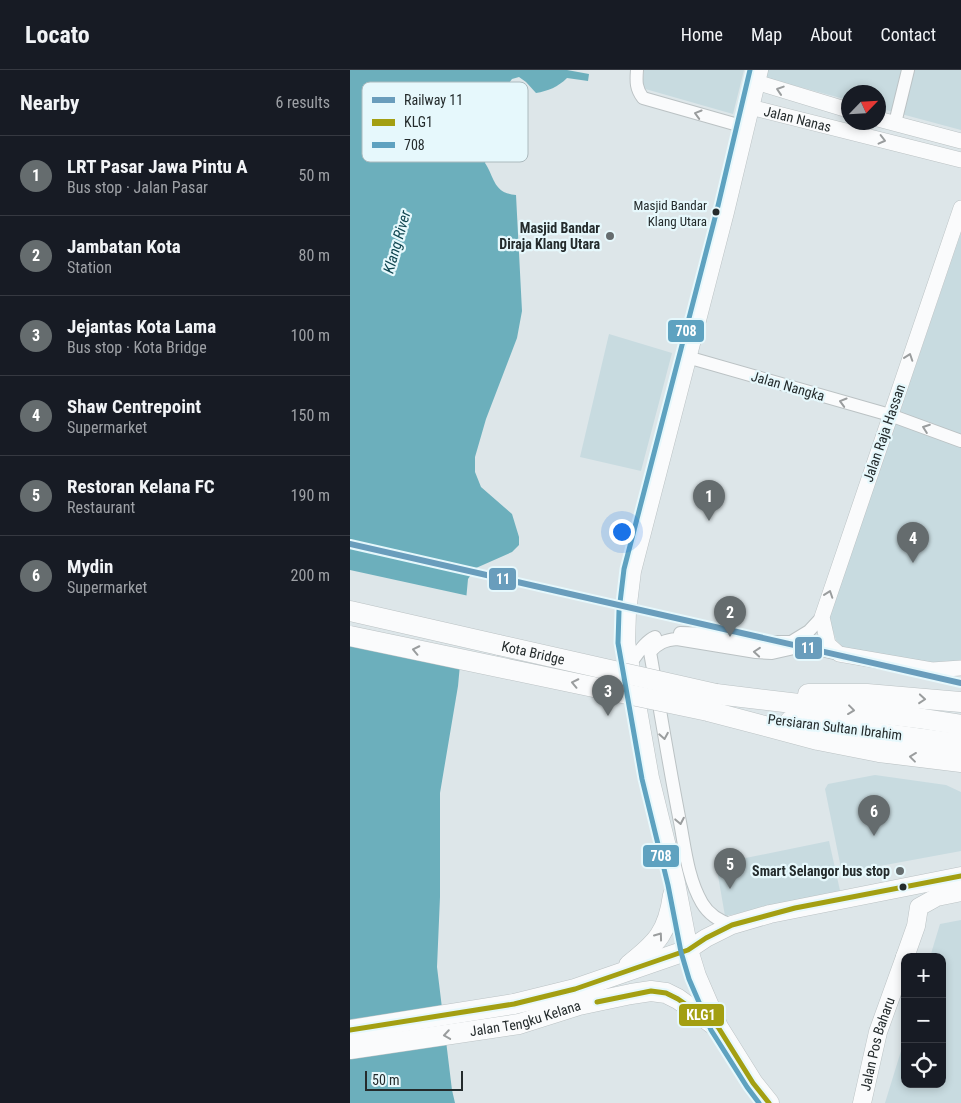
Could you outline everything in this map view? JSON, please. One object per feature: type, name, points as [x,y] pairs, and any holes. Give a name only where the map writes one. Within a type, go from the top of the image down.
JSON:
[{"type":"highway","points":[[757,76],[631,571],[626,612],[625,642],[649,778],[675,883],[688,950],[696,976],[718,1027],[753,1083],[769,1103]]},
{"type":"highway","name":"Kota Bridge","points":[[350,611],[712,702]]},
{"type":"highway","name":"Kota Bridge","points":[[350,636],[712,702]]},
{"type":"highway","points":[[712,702],[867,694],[961,702]]},
{"type":"highway","points":[[712,702],[818,740],[879,752],[961,762]]},
{"type":"highway","name":"Persiaran Sultan Ibrahim","points":[[712,702],[918,718],[961,725]]},
{"type":"highway","name":"Persiaran Sultan Ibrahim","points":[[712,702],[961,744]]},
{"type":"highway","points":[[608,977],[628,966],[649,949],[663,934],[671,911],[675,883]]},
{"type":"highway","name":"Jalan Tengku Kelana","points":[[350,1049],[519,1024],[577,997],[608,977],[688,950]]},
{"type":"highway","name":"Jalan Tengku Kelana","points":[[350,1030],[514,1004],[651,992],[666,993],[689,1006],[718,1027]]},
{"type":"main road","points":[[688,950],[706,938],[732,925],[795,908],[961,876]]},
{"type":"main road","points":[[900,887],[912,895],[919,907],[937,897],[961,892]]},
{"type":"main road","name":"Jalan Pos Baharu","points":[[906,953],[916,926],[919,907]]},
{"type":"main road","name":"Jalan Pos Baharu","points":[[862,1103],[878,1032],[901,968]]},
{"type":"street","points":[[637,70],[636,82],[638,92],[643,98],[745,127]]},
{"type":"street","points":[[895,124],[908,70]]},
{"type":"street","name":"Jalan Nanas","points":[[757,76],[841,107]]},
{"type":"street","name":"Jalan Nanas","points":[[750,107],[961,160]]},
{"type":"street","points":[[886,121],[961,141]]},
{"type":"street","name":"Jalan Raja Hassan","points":[[822,617],[961,208]]},
{"type":"street","name":"Jalan Nangka","points":[[687,357],[890,415],[961,441]]},
{"type":"street","points":[[630,664],[652,638],[665,634],[716,634],[762,642],[791,642],[809,631],[822,617]]},
{"type":"street","points":[[822,617],[828,644],[839,654]]},
{"type":"street","points":[[732,925],[720,922],[703,905],[691,875],[670,773],[650,652],[655,646],[665,640],[678,639],[772,653],[803,646],[932,670],[961,668]]},
{"type":"shaded area","points":[[644,70],[744,70],[733,114],[642,88]]},
{"type":"shaded area","points":[[768,70],[961,70],[961,130],[886,110],[886,85],[841,85],[841,98],[766,78]]},
{"type":"shaded area","points":[[961,233],[961,661],[933,663],[844,648],[836,640],[829,619]]},
{"type":"shaded area","points":[[609,334],[672,353],[641,471],[580,457]]},
{"type":"shaded area","points":[[875,775],[946,785],[961,792],[961,851],[842,873],[825,789],[828,784]]},
{"type":"shaded area","points":[[829,841],[841,895],[725,916],[716,864]]},
{"type":"shaded area","points":[[961,920],[961,1103],[885,1103],[901,1051],[901,1088],[946,1088],[946,953],[931,953],[940,924]]},
{"type":"water","name":"Klang River","points":[[350,70],[567,70],[589,74],[588,81],[567,78],[553,88],[536,93],[528,82],[519,77],[512,79],[510,82],[362,82],[362,162],[486,162],[499,188],[508,194],[516,195],[522,311],[517,338],[486,419],[475,457],[475,472],[481,487],[512,514],[519,537],[519,545],[512,552],[476,568],[468,579],[458,686],[440,793],[440,897],[437,967],[455,1103],[350,1103]]},
{"type":"pier","points":[[350,570],[469,596],[462,669],[350,645]]},
{"type":"rail line","name":"11","points":[[350,544],[961,683]]},
{"type":"transit line","name":"708","points":[[750,70],[717,210],[624,569],[619,611],[618,643],[642,779],[668,885],[681,952],[689,979],[711,1030],[759,1103]]},
{"type":"transit line","name":"KLG1","points":[[350,1030],[514,1004],[575,989],[688,950],[706,938],[732,925],[795,908],[961,876]]},
{"type":"transit line","name":"KLG1","points":[[597,1002],[651,991],[666,993],[678,999],[718,1027],[753,1083],[769,1103]]},
{"type":"place","name":"Masjid Bandar Klang Utara","points":[[716,212]]},
{"type":"place","name":"Masjid Bandar Diraja Klang Utara","points":[[610,236]]},
{"type":"place","name":"LRT Pasar Jawa Pintu A","points":[[709,521]]},
{"type":"place","name":"Shaw Centrepoint","points":[[913,563]]},
{"type":"place","name":"Jambatan Kota","points":[[730,637]]},
{"type":"place","name":"Jejantas Kota Lama","points":[[608,716]]},
{"type":"place","name":"Mydin","points":[[874,836]]},
{"type":"place","name":"Smart Selangor bus stop","points":[[900,871]]},
{"type":"place","name":"Restoran Kelana FC","points":[[730,889]]}]
